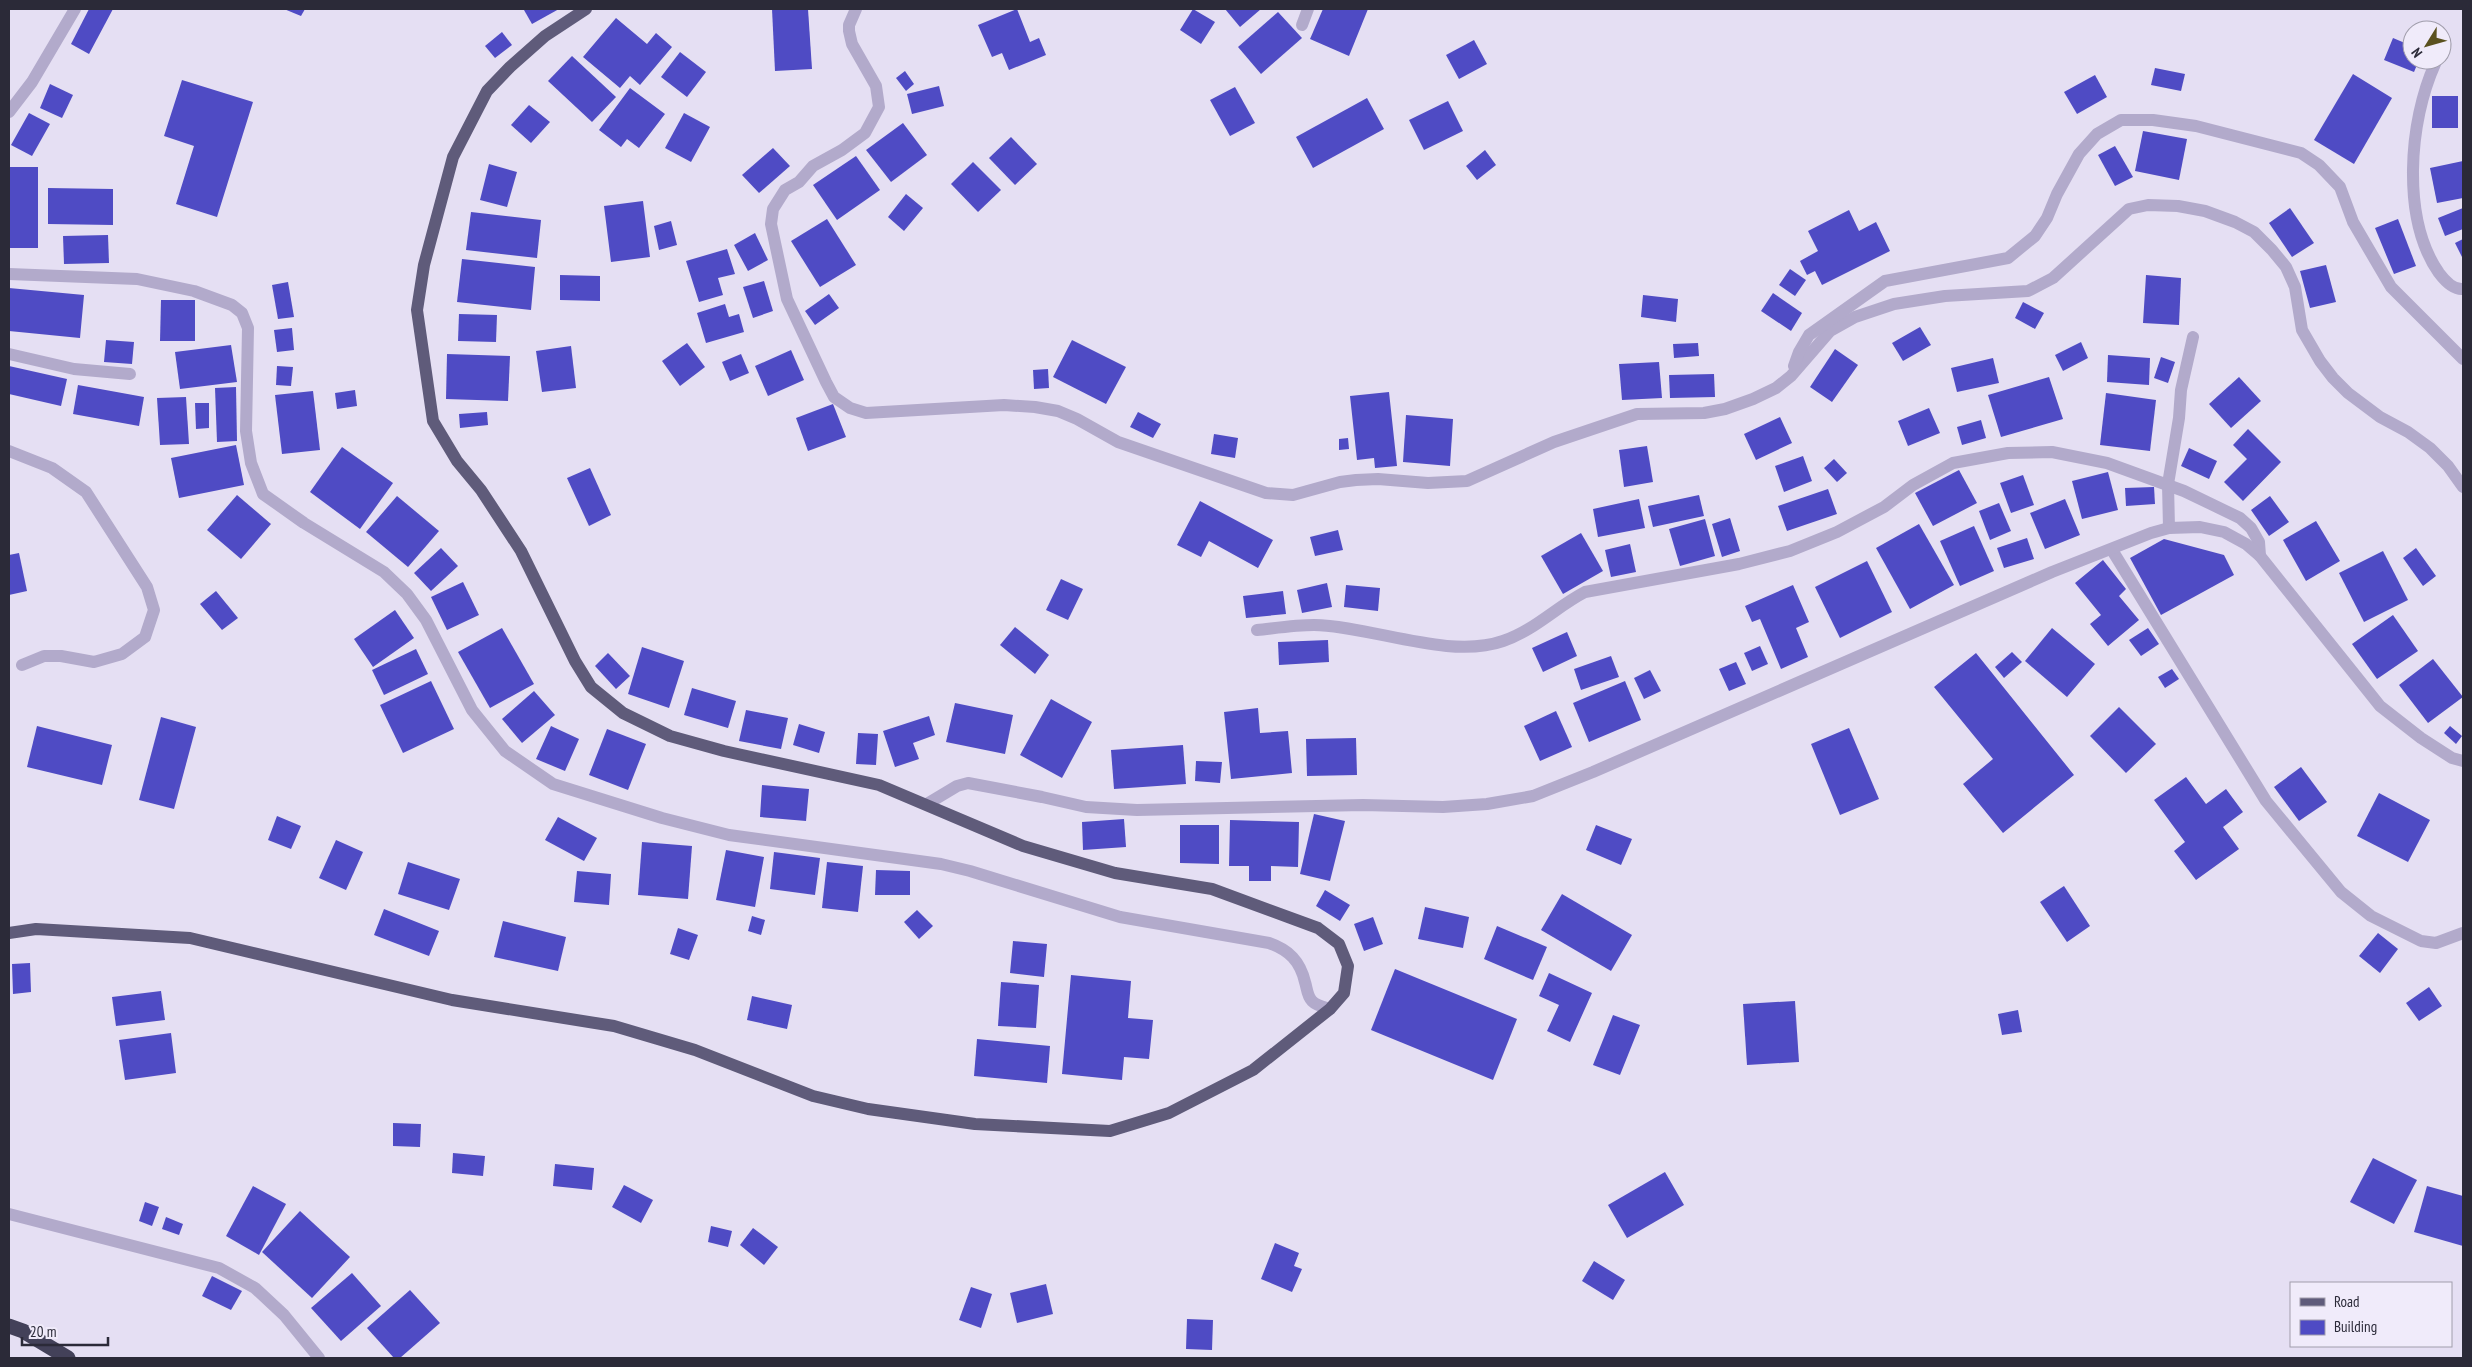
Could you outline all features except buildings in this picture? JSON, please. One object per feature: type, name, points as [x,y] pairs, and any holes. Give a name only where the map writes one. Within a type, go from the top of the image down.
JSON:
[{"type":"highway","points":[[9,1326],[22,1331],[68,1358]]},
{"type":"main road","points":[[9,933],[36,929],[190,938],[452,1000],[614,1026],[695,1050],[813,1096],[868,1109],[976,1124],[1110,1131],[1170,1113],[1253,1070],[1330,1009],[1344,993],[1348,966],[1339,944],[1318,928],[1212,889],[1131,877],[1056,857],[1023,846],[879,785],[724,751],[670,736],[623,713],[591,687],[574,662],[521,551],[481,490],[457,461],[432,420],[417,310],[424,265],[453,157],[487,91],[510,67],[546,36],[586,9]]},
{"type":"street","points":[[9,112],[32,82],[75,9]]},
{"type":"street","points":[[856,9],[849,25],[849,32],[852,44],[876,86],[878,107],[865,132],[842,150],[813,166],[799,182],[785,190],[773,209],[771,224],[787,299],[834,397],[850,408],[866,413],[1004,405],[1035,407],[1058,412],[1077,419],[1118,442],[1142,451],[1166,457],[1266,493],[1293,495],[1340,482],[1356,480],[1378,479],[1428,484],[1466,481],[1554,442],[1599,425],[1637,414],[1704,413],[1725,409],[1776,388],[1791,376],[1830,331],[1855,317],[1894,304],[1945,296],[2028,290],[2053,278],[2129,209],[2148,205],[2178,206],[2205,211],[2236,222],[2254,232],[2286,268],[2295,286],[2302,330],[2320,361],[2333,378],[2348,393],[2380,417],[2408,432],[2430,448],[2448,466],[2463,487]]},
{"type":"street","points":[[1302,25],[1308,9]]},
{"type":"street","points":[[2432,70],[2425,87],[2417,116],[2414,151],[2415,202],[2422,236],[2432,263],[2446,282],[2458,289],[2463,289]]},
{"type":"street","points":[[1791,376],[1799,352],[1809,336],[1885,281],[2008,258],[2035,236],[2047,218],[2057,194],[2079,154],[2097,134],[2122,120],[2152,120],[2196,126],[2301,153],[2320,165],[2340,187],[2353,222],[2391,287],[2463,359]]},
{"type":"street","points":[[9,274],[136,278],[194,291],[232,305],[242,313],[248,328],[246,431],[251,463],[263,494],[304,523],[384,572],[407,594],[426,620],[472,710],[505,751],[553,784],[662,818],[729,834],[941,864],[970,871],[1120,917],[1269,943],[1284,949],[1295,958],[1304,974],[1308,995],[1312,1001],[1318,1006],[1330,1009]]},
{"type":"street","points":[[2169,528],[2168,484],[2182,390],[2193,338]]},
{"type":"street","points":[[9,354],[74,369],[130,374]]},
{"type":"street","points":[[9,451],[52,468],[86,492],[147,587],[154,610],[145,637],[122,654],[94,662],[61,656],[44,656],[22,665]]},
{"type":"street","points":[[1257,630],[1315,625],[1448,646],[1478,646],[1502,642],[1529,631],[1563,604],[1585,592],[1739,564],[1790,551],[1845,528],[1884,507],[1913,485],[1953,464],[2008,453],[2052,452],[2107,463],[2168,484],[2240,518],[2251,528],[2259,542],[2260,556]]},
{"type":"street","points":[[927,804],[957,786],[968,784],[1042,797],[1086,808],[1136,810],[1363,805],[1443,808],[1487,804],[1534,796],[2052,572],[2112,550],[2151,533],[2169,528],[2200,527],[2224,532],[2246,544],[2260,556],[2380,706],[2444,753],[2463,761]]},
{"type":"street","points":[[2112,550],[2266,801],[2341,892],[2371,916],[2421,941],[2436,943],[2463,933]]},
{"type":"street","points":[[9,1214],[219,1268],[255,1288],[284,1315],[319,1358]]}]
